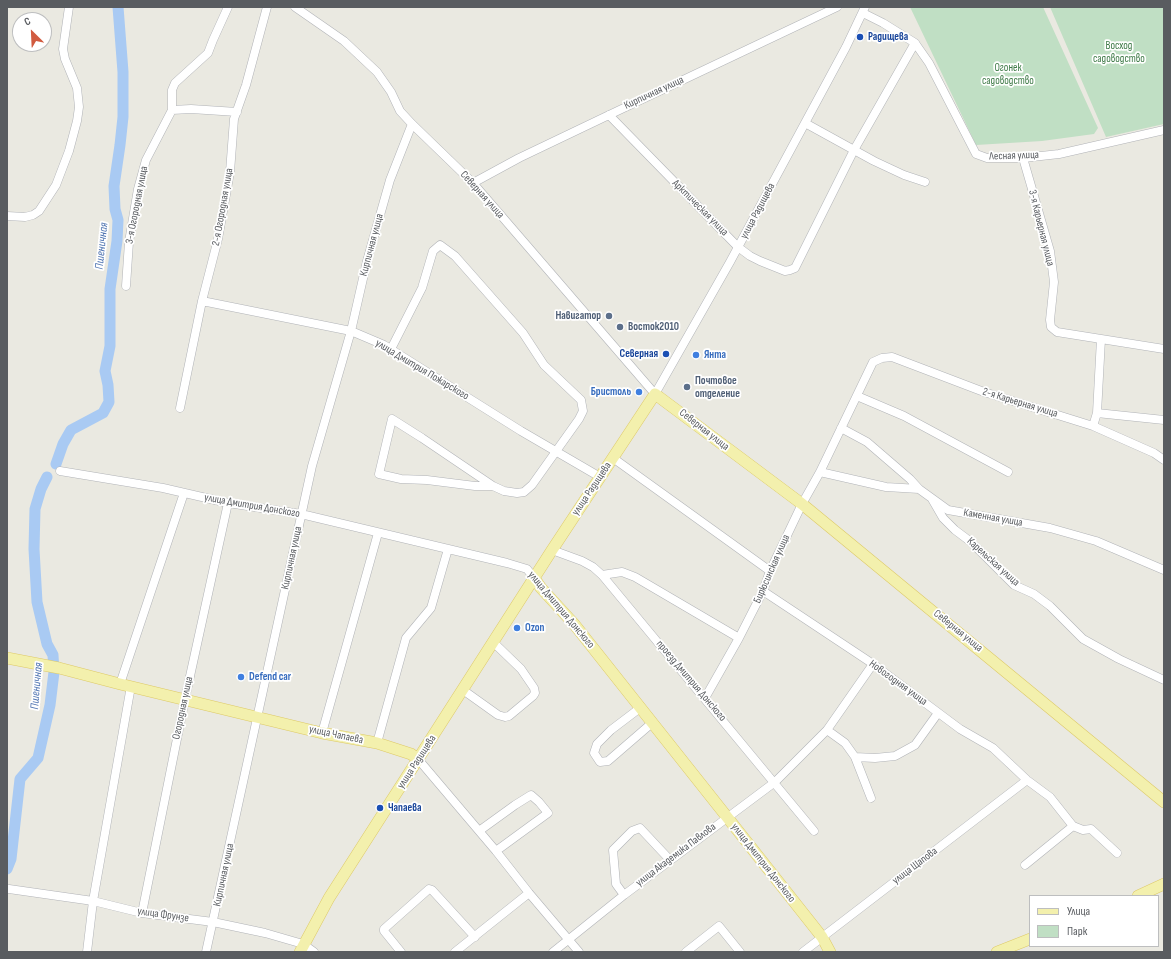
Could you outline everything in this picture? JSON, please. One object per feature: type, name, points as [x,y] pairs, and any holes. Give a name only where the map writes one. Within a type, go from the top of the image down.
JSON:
[{"type":"main road","name":"улица Радищева","points":[[301,948],[329,898],[552,550],[655,394]]},
{"type":"main road","name":"Северная улица","points":[[655,394],[802,504],[984,652],[1164,802]]},
{"type":"main road","name":"улица Дмитрия Донского","points":[[534,578],[541,588],[574,624],[822,937],[830,952]]},
{"type":"main road","name":"улица Чапаева","points":[[7,658],[59,668],[258,717],[377,743],[411,754],[418,759]]},
{"type":"main road","points":[[1140,895],[1164,884]]},
{"type":"main road","points":[[997,952],[1029,939]]},
{"type":"street","points":[[7,216],[25,217],[33,215],[39,211],[56,185],[69,150],[77,121],[79,107],[77,88],[64,59],[63,49],[69,7]]},
{"type":"street","name":"3-я Огородная улица","points":[[126,286],[129,242],[143,170],[150,151],[172,110],[172,90],[175,83],[208,53],[228,7]]},
{"type":"street","name":"2-я Огородная улица","points":[[180,408],[202,301],[218,239],[230,172],[234,119],[246,85],[267,7]]},
{"type":"street","name":"Северная улица","points":[[295,7],[344,41],[377,72],[391,92],[400,110],[412,124],[473,183],[655,394]]},
{"type":"street","name":"Кирпичная улица","points":[[473,183],[519,158],[837,7]]},
{"type":"street","name":"Лесная улица","points":[[864,10],[915,43],[929,63],[976,154],[986,158],[1023,158],[1059,154],[1164,130]]},
{"type":"street","name":"улица Радищева","points":[[655,394],[738,247],[864,10]]},
{"type":"street","points":[[854,150],[915,43]]},
{"type":"street","points":[[172,110],[191,109],[236,112]]},
{"type":"street","name":"Арктическая улица","points":[[608,115],[738,247],[750,256],[785,271],[795,268],[854,150]]},
{"type":"street","points":[[805,123],[894,171],[925,182]]},
{"type":"street","name":"Кирпичная улица","points":[[206,952],[314,459],[351,331],[367,261],[390,180],[412,124]]},
{"type":"street","name":"3-я Карьерная улица","points":[[1023,158],[1050,251],[1054,282],[1050,320],[1051,327],[1057,332],[1164,350]]},
{"type":"street","points":[[391,349],[422,288],[433,252],[440,245],[455,256],[523,333],[544,365],[581,400],[583,411],[579,419],[532,485],[524,492],[517,493],[504,491],[493,486],[392,419],[379,474],[401,479],[427,480],[475,486],[493,486]]},
{"type":"street","name":"улица Дмитрия Пожарского","points":[[202,301],[351,331],[384,345],[556,452],[600,477]]},
{"type":"street","points":[[1093,426],[1097,413],[1101,339]]},
{"type":"street","name":"2-я Карьерная улица","points":[[873,362],[882,358],[892,357],[984,392],[1093,426],[1154,453],[1164,460]]},
{"type":"street","name":"Бирюсинская улица","points":[[705,698],[739,638],[763,591],[770,571],[802,504],[820,472],[873,362]]},
{"type":"street","points":[[857,396],[904,416],[1008,472]]},
{"type":"street","points":[[1097,413],[1164,420]]},
{"type":"street","name":"Каменная улица","points":[[841,428],[867,442],[919,489],[948,510],[1050,528],[1096,541],[1164,570]]},
{"type":"street","points":[[613,458],[770,571]]},
{"type":"street","name":"улица Дмитрия Донского","points":[[60,470],[228,502],[301,514],[507,563],[527,569],[534,578]]},
{"type":"street","points":[[820,472],[886,487],[919,489]]},
{"type":"street","points":[[120,684],[184,493]]},
{"type":"street","name":"Карельская улица","points":[[932,498],[943,518],[955,530],[971,542],[1014,585],[1034,594],[1050,606],[1083,639],[1118,659],[1164,680]]},
{"type":"street","name":"Огородная улица","points":[[142,913],[184,699],[228,502]]},
{"type":"street","points":[[322,732],[378,533]]},
{"type":"street","points":[[377,743],[406,638],[430,608],[448,549]]},
{"type":"street","name":"проезд Дмитрия Донского","points":[[552,550],[582,561],[593,567],[602,575],[814,831]]},
{"type":"street","points":[[602,575],[622,572],[635,577],[739,638]]},
{"type":"street","name":"Новогодняя улица","points":[[763,591],[873,664],[960,729],[993,748],[1027,780],[1050,797],[1074,826]]},
{"type":"street","points":[[463,690],[498,715],[505,717],[509,716],[534,696],[534,688],[521,669],[493,642]]},
{"type":"street","name":"улица Академика Павлова","points":[[553,952],[624,895],[774,782],[827,730],[873,664]]},
{"type":"street","points":[[87,952],[94,901],[131,686]]},
{"type":"street","points":[[640,708],[611,730],[597,744],[594,753],[600,762],[608,761],[652,723]]},
{"type":"street","points":[[855,757],[875,758],[895,756],[915,745],[938,713]]},
{"type":"street","points":[[827,730],[845,743],[855,757],[871,798]]},
{"type":"street","name":"улица Чапаева","points":[[418,759],[579,952]]},
{"type":"street","name":"улица Щапова","points":[[803,952],[1027,780]]},
{"type":"street","points":[[479,831],[531,795],[539,802],[548,813],[496,851]]},
{"type":"street","points":[[1025,865],[1074,826],[1083,830],[1091,829],[1117,853]]},
{"type":"street","points":[[624,895],[616,884],[613,850],[632,831],[640,828],[670,860]]},
{"type":"street","name":"улица Фрунзе","points":[[9,889],[94,901],[142,913],[213,922],[265,933],[314,952]]},
{"type":"street","points":[[401,952],[384,929],[429,889],[432,890],[475,937]]},
{"type":"street","points":[[455,952],[529,893]]},
{"type":"street","points":[[686,952],[719,926],[740,952]]},
{"type":"green space","name":"Огонек садоводство","points":[[910,7],[1043,7],[1098,128],[1094,134],[1042,141],[976,145]]},
{"type":"green space","name":"Восход садоводство","points":[[1050,7],[1164,7],[1164,124],[1106,137]]},
{"type":"waterway","name":"Пшеничная","points":[[56,464],[63,444],[71,430],[103,413],[109,402],[105,371],[110,346],[110,289],[117,241],[118,220],[115,209],[114,186],[123,117],[123,72],[118,7]]},
{"type":"waterway","name":"Пшеничная","points":[[7,869],[11,859],[20,779],[38,758],[50,705],[54,672],[53,655],[47,644],[37,602],[34,549],[35,509],[41,489],[47,477]]},
{"type":"place","name":"Радищева","points":[[860,37]]},
{"type":"place","name":"Навигатор","points":[[609,316]]},
{"type":"place","name":"Восток2010","points":[[620,327]]},
{"type":"place","name":"Северная","points":[[666,354]]},
{"type":"place","name":"Янта","points":[[696,355]]},
{"type":"place","name":"Почтовое отделение","points":[[687,387]]},
{"type":"place","name":"Бристоль","points":[[639,392]]},
{"type":"place","name":"Ozon","points":[[517,628]]},
{"type":"place","name":"Defend car","points":[[241,677]]},
{"type":"place","name":"Чапаева","points":[[380,808]]}]
